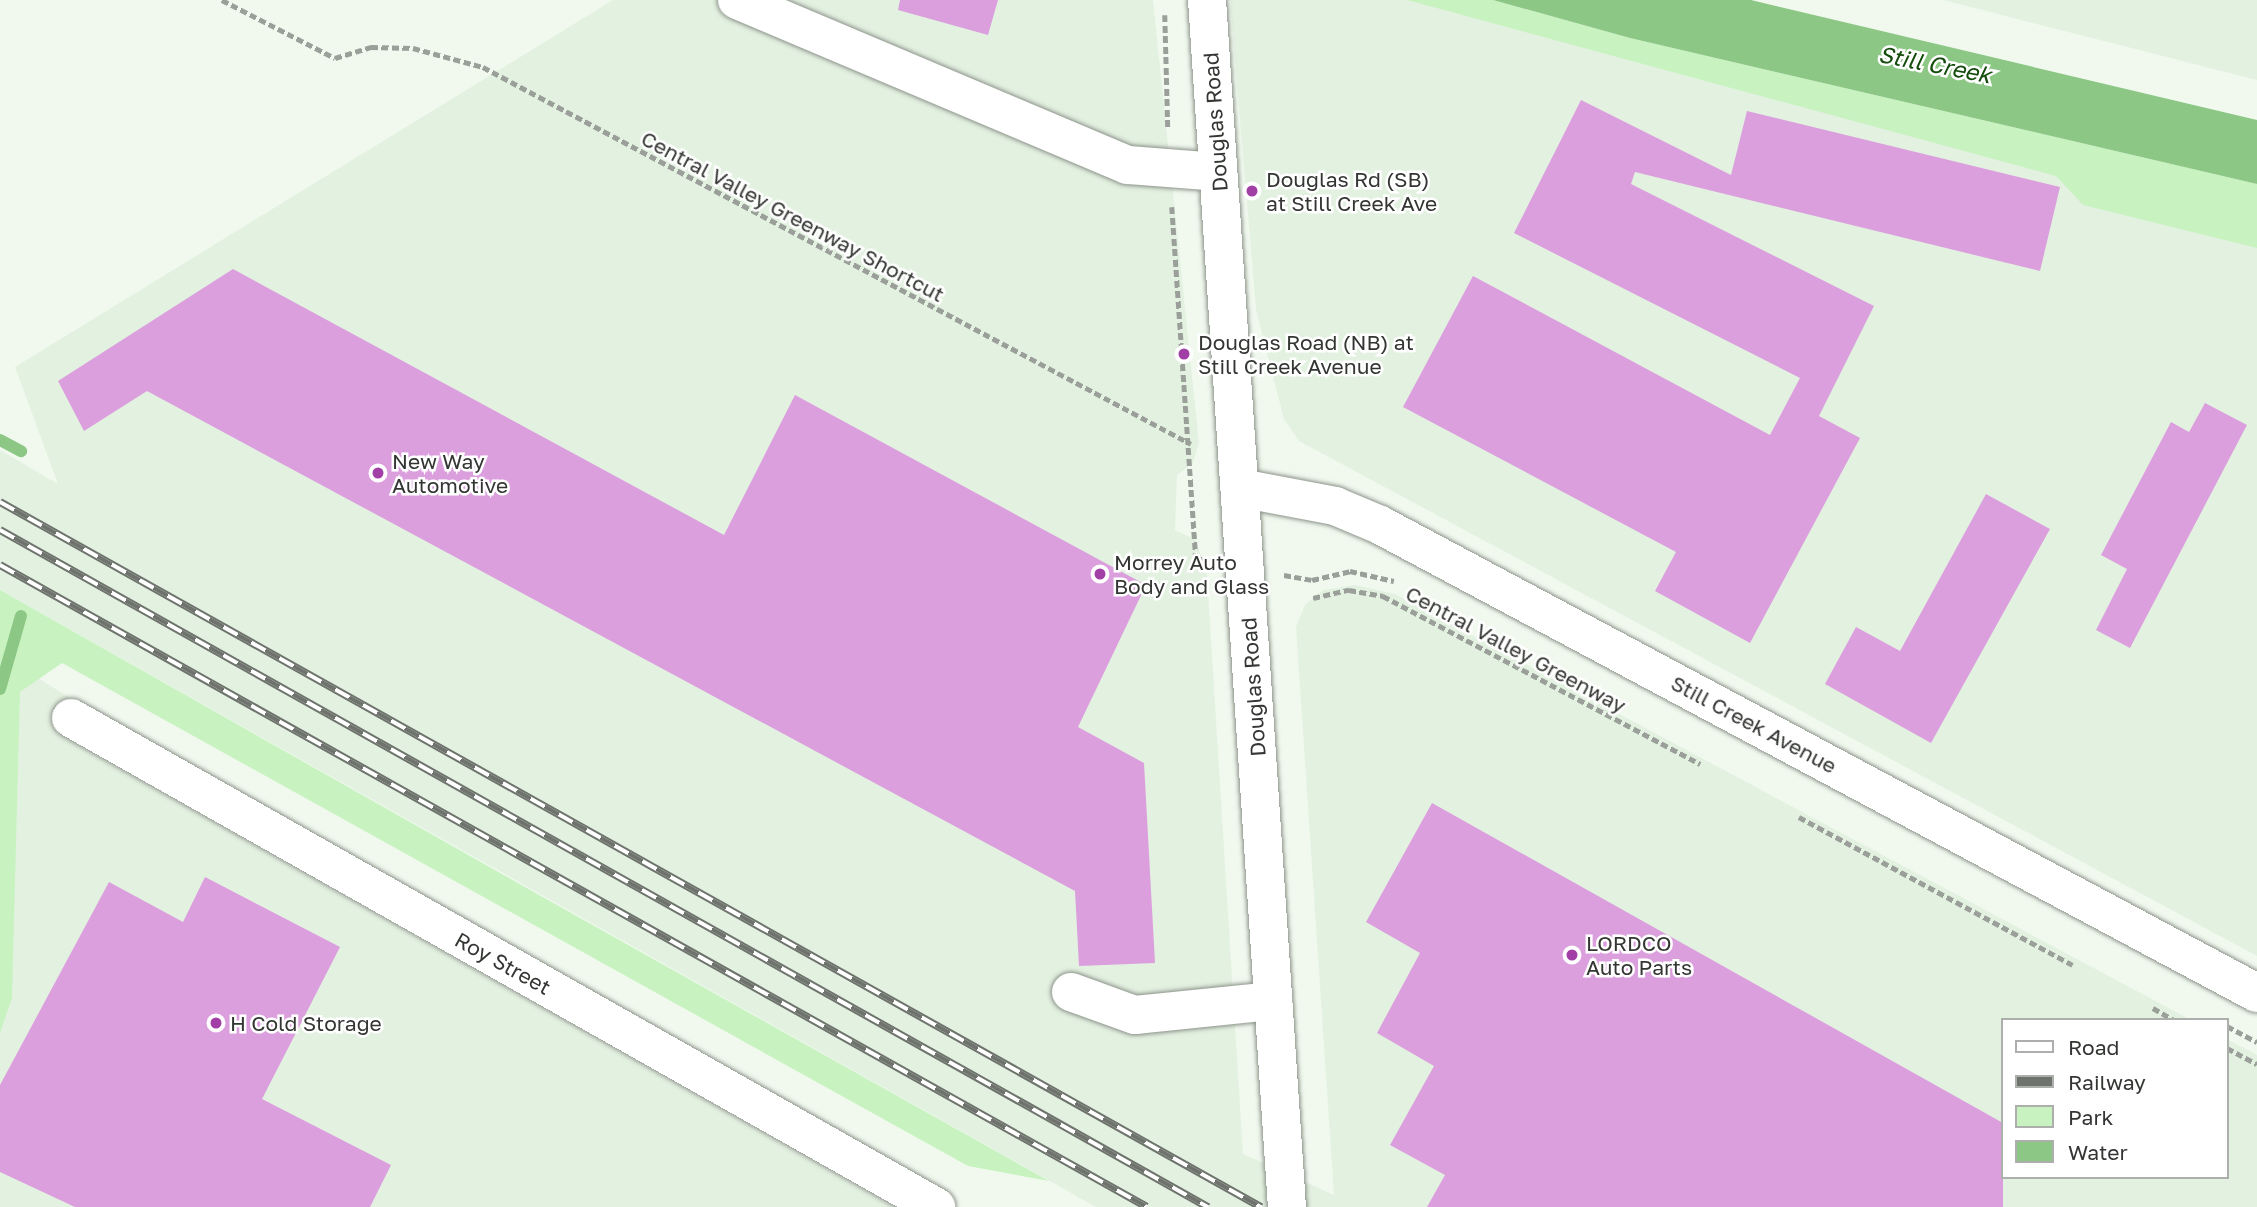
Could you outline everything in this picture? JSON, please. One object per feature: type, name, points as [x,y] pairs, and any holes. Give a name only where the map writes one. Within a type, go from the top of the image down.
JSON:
[{"type":"street","points":[[737,0],[1128,165],[1218,172]]},
{"type":"street","name":"Douglas Road","points":[[1207,0],[1287,1207]]},
{"type":"street","name":"Still Creek Avenue","points":[[1240,488],[1326,503],[1380,524],[2257,993]]},
{"type":"street","name":"Roy Street","points":[[71,718],[936,1207]]},
{"type":"street","points":[[1071,992],[1135,1015],[1273,1001]]},
{"type":"path","name":"Central Valley Greenway Shortcut","points":[[222,0],[335,58],[371,47],[412,48],[483,67],[1191,444]]},
{"type":"path","points":[[1164,0],[1169,170],[1191,444],[1196,558]]},
{"type":"path","name":"Central Valley Greenway","points":[[1312,580],[1350,571],[1405,586]]},
{"type":"path","name":"Central Valley Greenway","points":[[1313,598],[1349,590],[1383,596],[1700,764]]},
{"type":"path","points":[[1800,817],[2073,965]]},
{"type":"path","points":[[2153,1008],[2170,1018]]},
{"type":"path","points":[[2229,1027],[2257,1042]]},
{"type":"path","points":[[2229,1049],[2257,1064]]},
{"type":"shaded area","points":[[613,0],[1153,0],[1199,443],[1193,463],[1177,475],[1175,530],[1196,540],[1207,575],[1243,1154],[1334,1195],[1296,627],[1305,605],[1323,590],[1355,585],[1395,594],[2187,1018],[2002,1018],[2002,1179],[2229,1179],[2229,1040],[2257,1055],[2257,1207],[1096,1207],[0,590],[0,450],[58,484],[15,367]]},
{"type":"shaded area","points":[[1230,0],[1434,0],[2257,210],[2257,956],[1299,441],[1284,419],[1256,310]]},
{"type":"shaded area","points":[[1943,0],[2257,0],[2257,80]]},
{"type":"shaded area","points":[[0,654],[81,705],[64,738],[893,1207],[0,1207]]},
{"type":"green space","points":[[1407,0],[1493,0],[1630,38],[2257,184],[2257,248],[2083,205],[2056,176]]},
{"type":"green space","points":[[0,590],[1049,1181],[968,1166],[62,663],[20,692],[12,998],[0,1033]]},
{"type":"water","name":"Still Creek","points":[[1493,0],[1751,0],[2257,120],[2257,184],[1630,38]]},
{"type":"building","points":[[900,0],[998,0],[988,35],[898,10]]},
{"type":"building","points":[[1581,100],[1731,175],[1747,111],[2060,187],[2040,271],[1635,172],[1631,184],[1874,306],[1819,416],[1860,438],[1750,643],[1655,591],[1676,552],[1403,407],[1473,276],[1770,435],[1800,378],[1514,233]]},
{"type":"building","points":[[233,269],[724,535],[795,395],[1146,585],[1078,727],[1144,763],[1155,963],[1079,966],[1075,891],[147,391],[84,431],[58,381]]},
{"type":"building","points":[[2205,403],[2247,425],[2130,648],[2096,630],[2127,569],[2101,555],[2171,422],[2189,432]]},
{"type":"building","points":[[1986,494],[2050,529],[1931,743],[1825,684],[1856,627],[1900,651]]},
{"type":"building","points":[[1432,803],[2002,1122],[2003,1207],[1427,1207],[1445,1175],[1390,1145],[1434,1066],[1377,1033],[1420,953],[1366,922]]},
{"type":"building","name":"H Cold Storage","points":[[205,877],[340,947],[262,1099],[391,1165],[370,1207],[75,1207],[0,1172],[0,1085],[109,882],[183,922]]},
{"type":"waterway","points":[[0,440],[21,451]]},
{"type":"waterway","points":[[0,689],[21,616]]},
{"type":"railway","points":[[0,502],[1261,1207]]},
{"type":"railway","points":[[0,530],[1208,1207]]},
{"type":"railway","points":[[0,565],[1147,1207]]},
{"type":"place","name":"Douglas Rd (SB) at Still Creek Ave","points":[[1252,191]]},
{"type":"place","name":"Douglas Road (NB) at Still Creek Avenue","points":[[1184,354]]},
{"type":"place","name":"New Way Automotive","points":[[378,473]]},
{"type":"place","name":"Morrey Auto Body and Glass","points":[[1100,574]]},
{"type":"place","name":"LORDCO Auto Parts","points":[[1572,955]]},
{"type":"place","name":"H Cold Storage","points":[[216,1023]]}]
